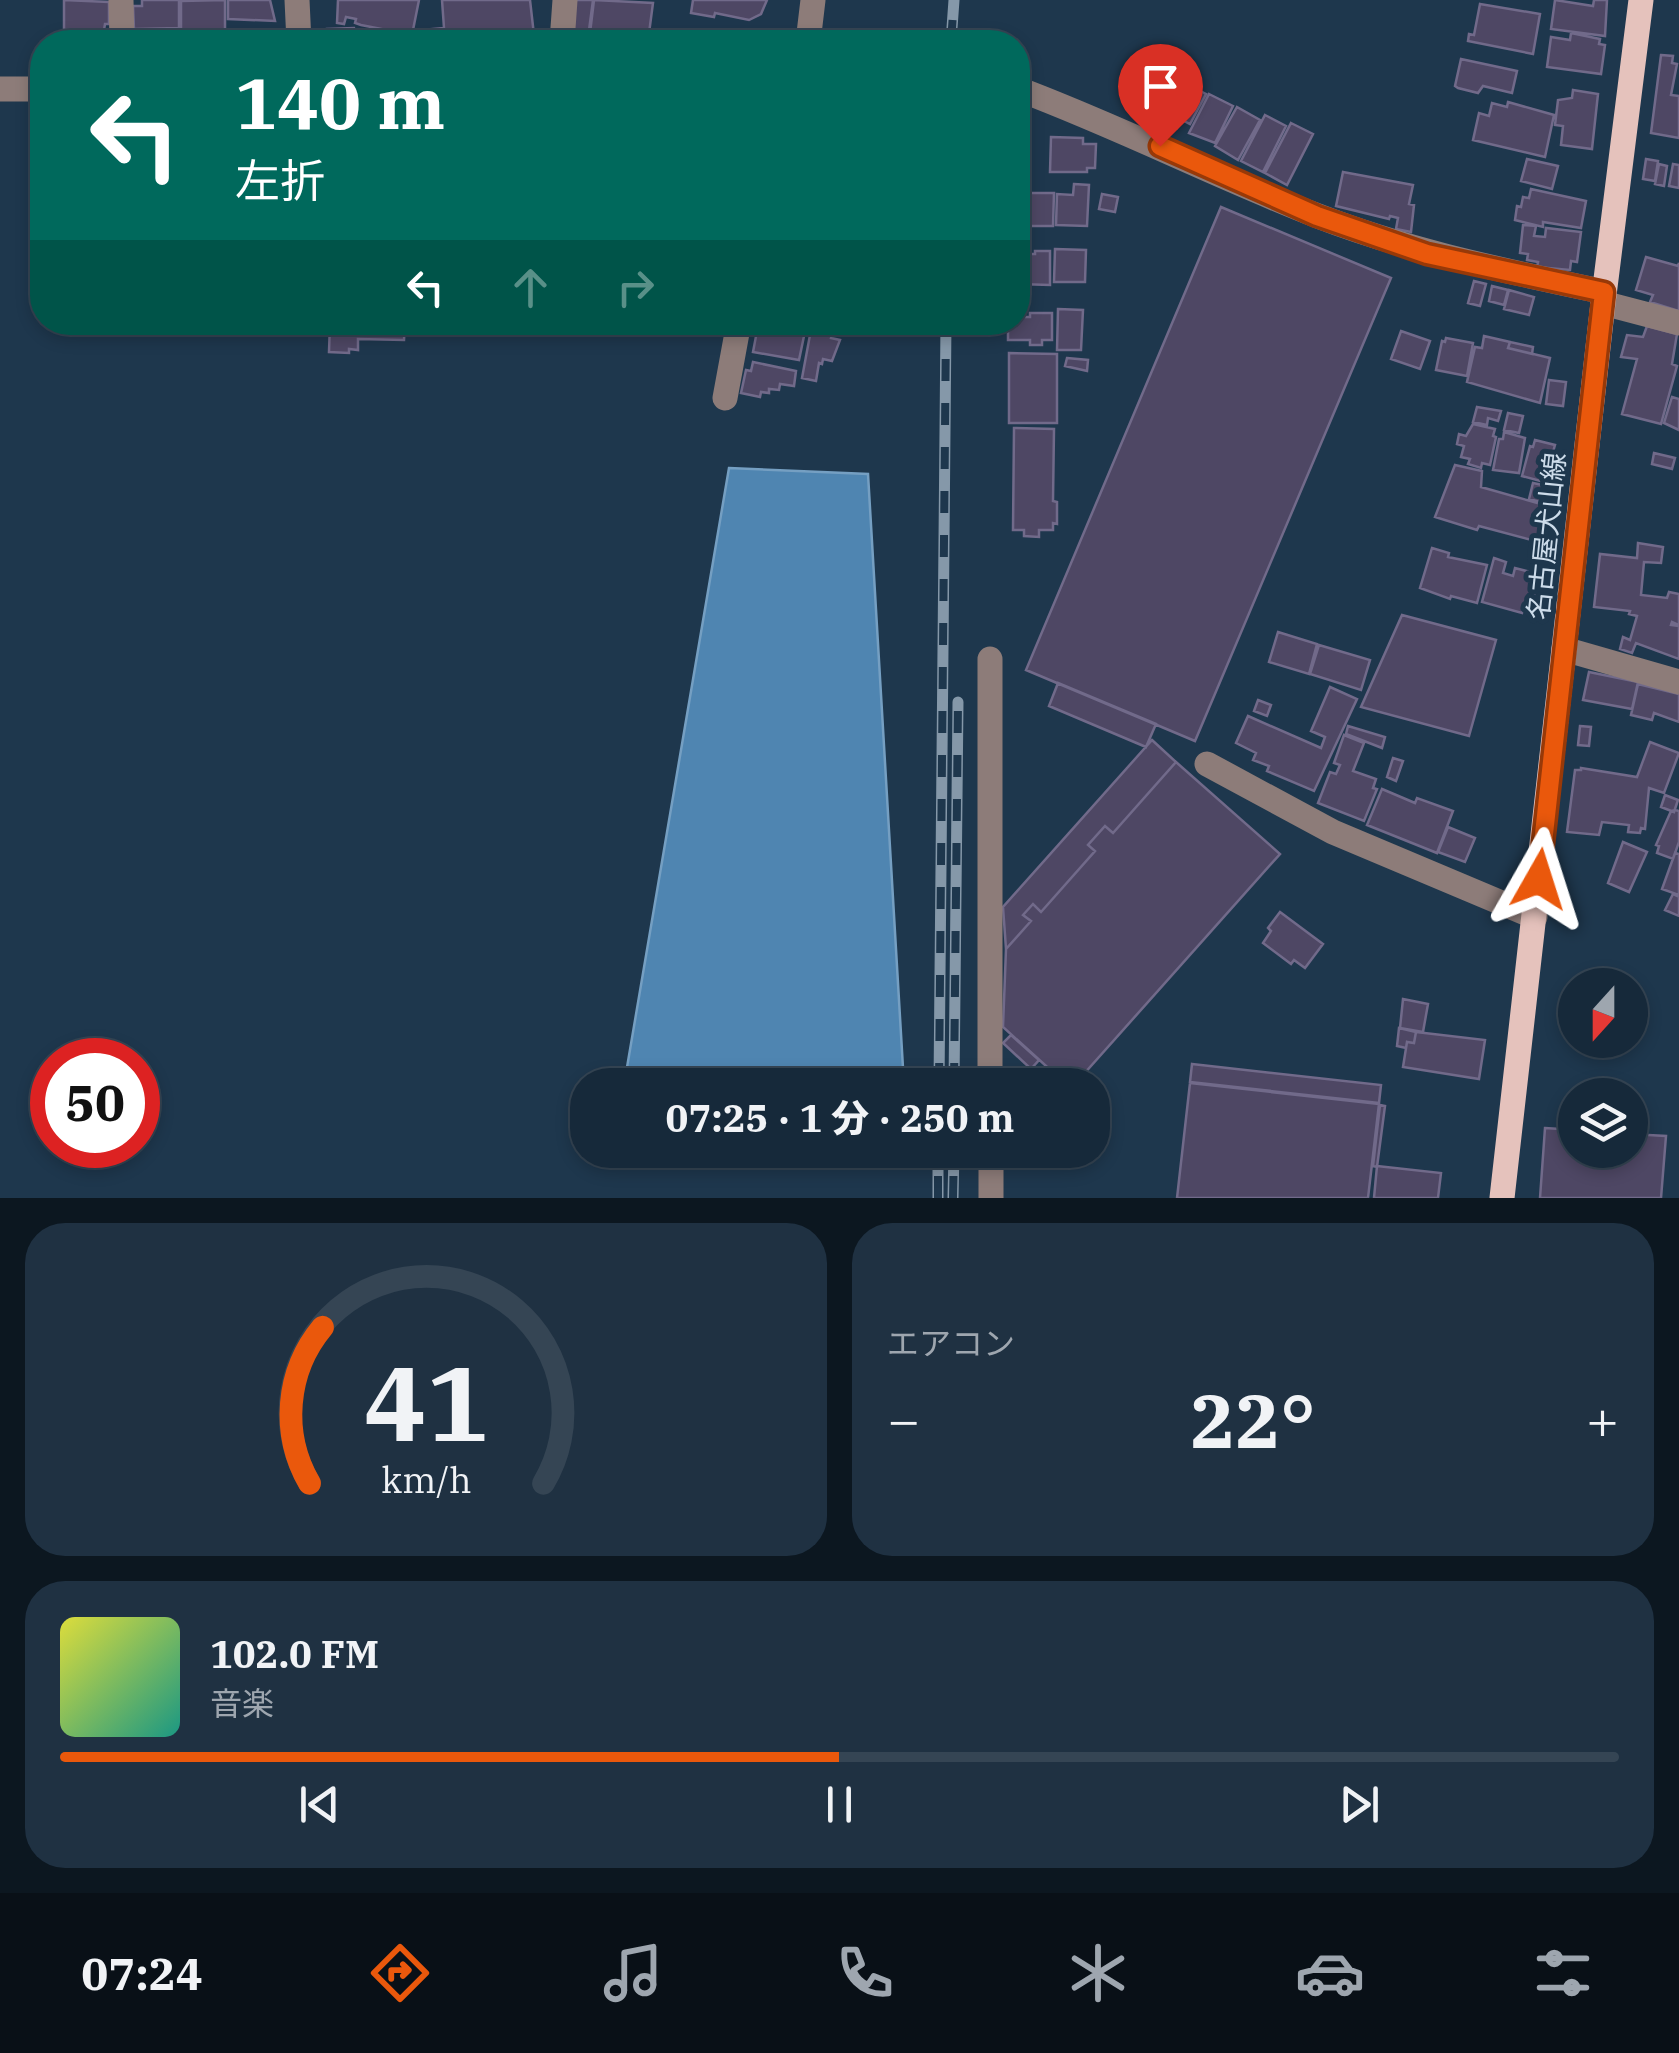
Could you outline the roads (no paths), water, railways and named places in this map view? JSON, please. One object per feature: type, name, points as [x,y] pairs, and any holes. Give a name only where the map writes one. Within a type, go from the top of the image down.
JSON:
[{"type":"main road","name":"名古屋犬山線","points":[[1502,1198],[1603,298],[1641,0]]},
{"type":"street","points":[[122,0],[122,30]]},
{"type":"street","points":[[297,0],[298,30]]},
{"type":"street","points":[[563,30],[565,0]]},
{"type":"street","points":[[809,30],[812,0]]},
{"type":"street","points":[[0,89],[30,88]]},
{"type":"street","points":[[1030,93],[1096,118],[1317,216],[1427,254],[1603,298],[1679,323]]},
{"type":"street","points":[[724,398],[736,335]]},
{"type":"street","points":[[1564,649],[1679,682]]},
{"type":"street","points":[[990,659],[990,1068]]},
{"type":"street","points":[[1207,764],[1333,832],[1534,918]]},
{"type":"street","points":[[990,1168],[990,1198]]},
{"type":"water","points":[[729,468],[868,474],[903,1068],[627,1068]]},
{"type":"railway","points":[[952,30],[954,0]]},
{"type":"railway","points":[[939,1068],[946,335]]},
{"type":"railway","points":[[954,1068],[958,702]]},
{"type":"railway","points":[[938,1168],[938,1198]]},
{"type":"railway","points":[[953,1198],[954,1168]]}]
